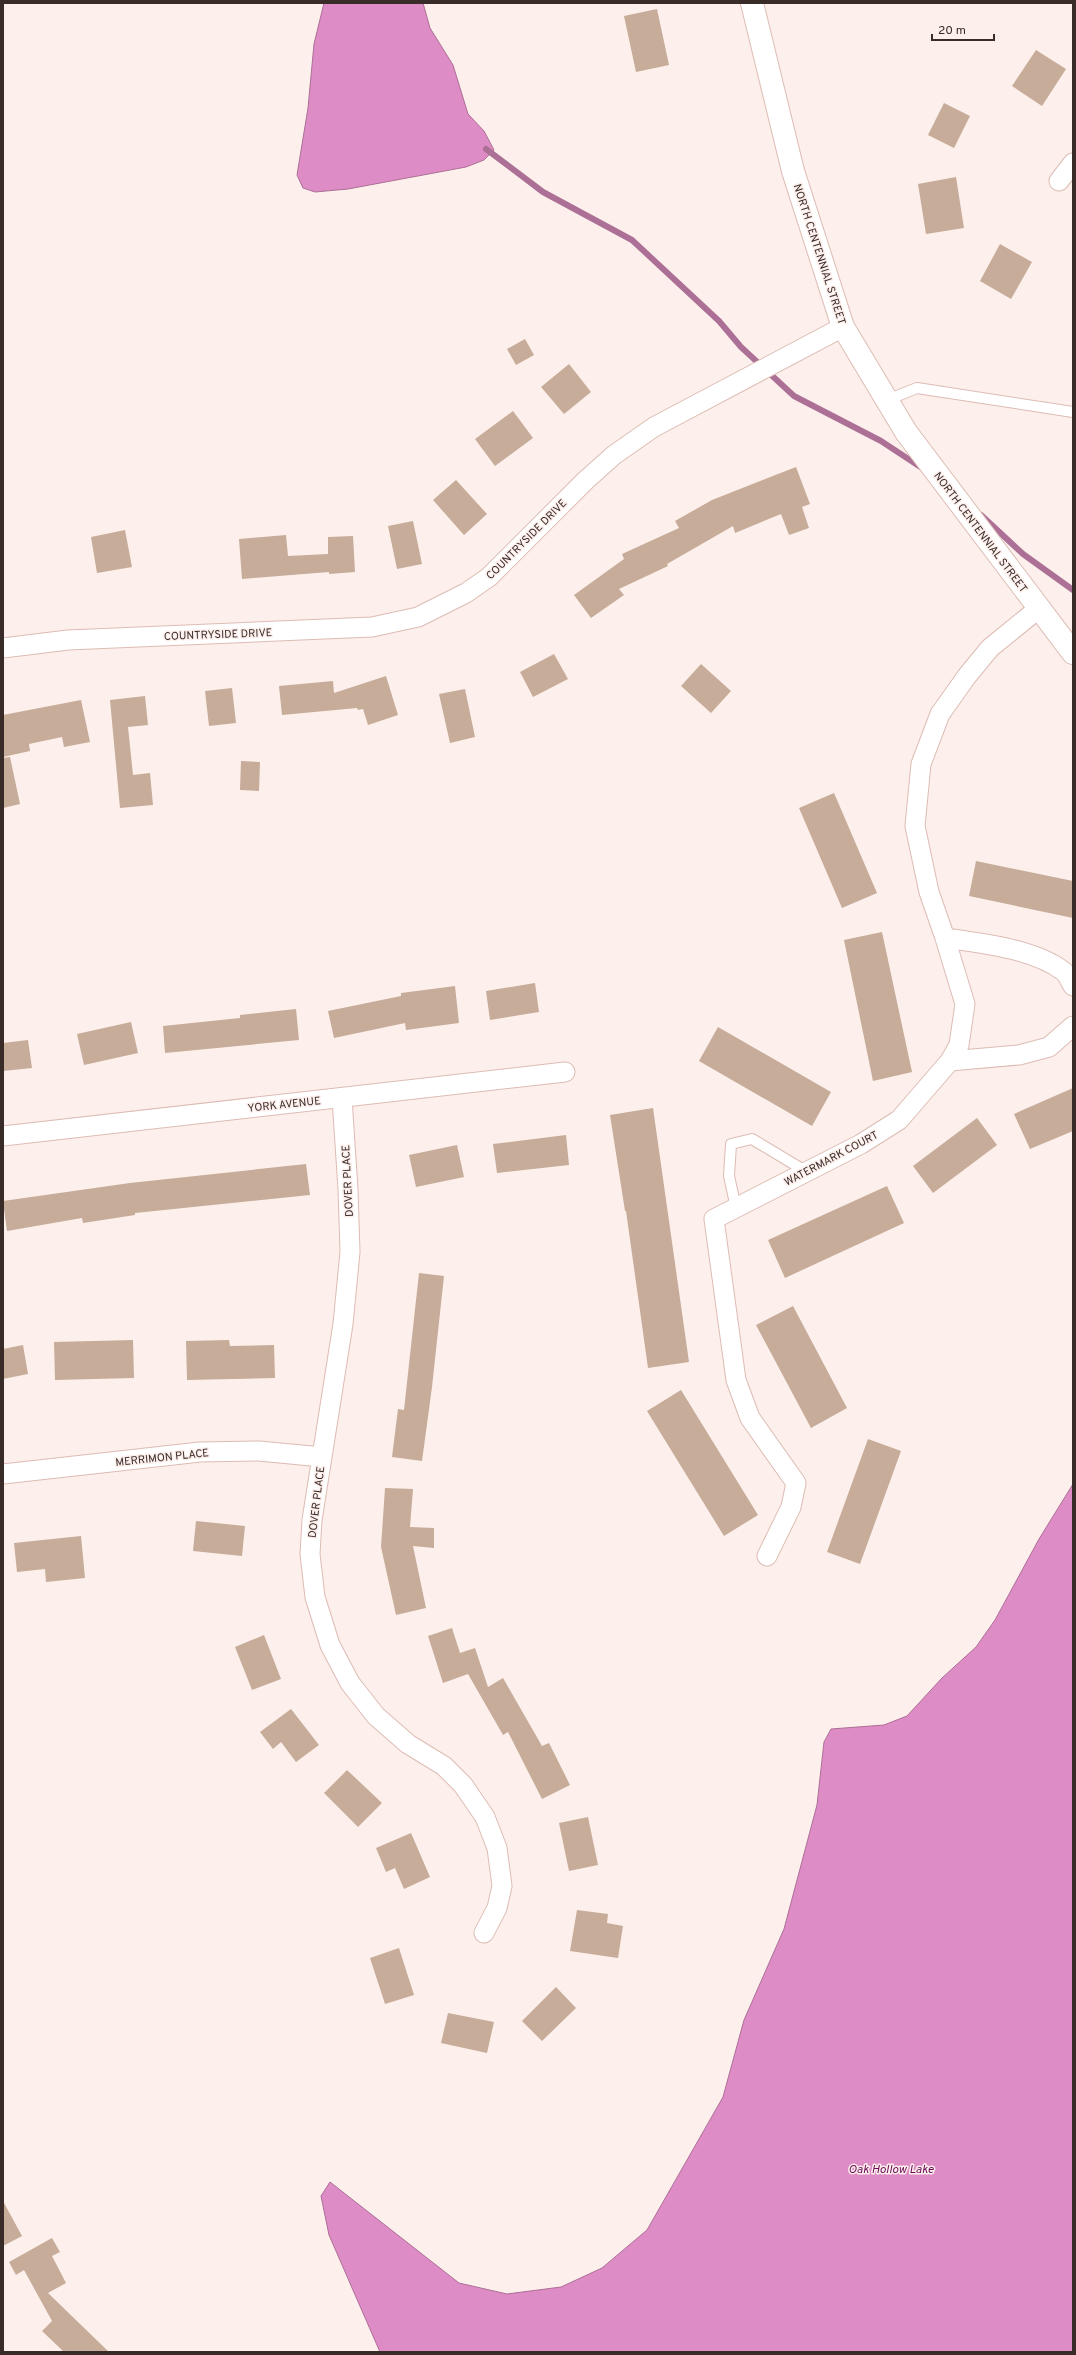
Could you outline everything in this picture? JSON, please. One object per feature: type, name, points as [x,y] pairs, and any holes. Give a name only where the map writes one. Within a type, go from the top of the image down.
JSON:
[{"type":"street","name":"NORTH CENTENNIAL STREET","points":[[752,3],[793,171],[843,327],[911,438],[1038,609],[1073,653]]},
{"type":"street","points":[[1059,181],[1073,163]]},
{"type":"street","name":"COUNTRYSIDE DRIVE","points":[[3,648],[68,640],[372,628],[418,617],[466,593],[489,577],[586,480],[614,455],[654,427],[843,327]]},
{"type":"street","name":"WATERMARK COURT","points":[[767,1556],[791,1507],[796,1483],[750,1418],[736,1380],[714,1219],[861,1144],[899,1120],[950,1061],[959,1045],[965,1004],[929,892],[915,826],[920,764],[940,714],[968,676],[990,648],[1038,609]]},
{"type":"street","points":[[945,938],[990,944],[1032,955],[1064,971],[1073,986]]},
{"type":"street","points":[[950,1061],[1019,1055],[1049,1047],[1073,1026]]},
{"type":"street","name":"YORK AVENUE","points":[[3,1136],[565,1072]]},
{"type":"street","name":"DOVER PLACE","points":[[342,1098],[348,1189],[350,1252],[343,1324],[312,1520],[310,1554],[315,1596],[330,1645],[350,1683],[376,1716],[408,1744],[444,1766],[467,1789],[485,1817],[497,1848],[502,1886],[497,1908],[484,1933]]},
{"type":"street","name":"MERRIMON PLACE","points":[[3,1474],[200,1452],[259,1451],[322,1457]]},
{"type":"lane","points":[[887,400],[917,388],[1073,412]]},
{"type":"lane","points":[[736,1208],[729,1176],[731,1144],[752,1140],[807,1172]]},
{"type":"water","points":[[324,3],[423,3],[430,28],[453,65],[468,114],[484,131],[494,150],[484,160],[466,167],[348,189],[315,192],[303,188],[297,175],[308,108],[314,44]]},
{"type":"water","name":"Oak Hollow Lake","points":[[1073,1484],[1073,2352],[380,2352],[329,2235],[321,2196],[330,2182],[459,2283],[507,2294],[561,2287],[602,2268],[647,2230],[723,2097],[744,2020],[784,1929],[817,1805],[824,1742],[831,1729],[884,1725],[907,1716],[942,1678],[976,1647],[995,1620],[1039,1539]]},
{"type":"building","points":[[657,9],[669,65],[636,72],[624,16]]},
{"type":"building","points":[[1036,50],[1066,69],[1042,106],[1012,86]]},
{"type":"building","points":[[944,103],[970,116],[954,148],[928,135]]},
{"type":"building","points":[[956,177],[964,228],[926,234],[918,184]]},
{"type":"building","points":[[1000,244],[1032,262],[1011,299],[980,281]]},
{"type":"building","points":[[525,339],[534,355],[516,365],[507,349]]},
{"type":"building","points":[[569,364],[591,392],[564,414],[541,387]]},
{"type":"building","points":[[513,411],[533,438],[495,466],[475,439]]},
{"type":"building","points":[[796,467],[810,504],[802,507],[809,528],[789,535],[781,514],[735,533],[733,526],[667,564],[668,566],[619,589],[624,595],[591,618],[574,595],[624,559],[622,554],[679,528],[675,521],[712,500]]},
{"type":"building","points":[[456,480],[487,514],[464,535],[433,500]]},
{"type":"building","points":[[413,521],[422,564],[397,569],[388,526]]},
{"type":"building","points":[[125,530],[132,567],[97,573],[91,537]]},
{"type":"building","points":[[286,535],[288,556],[328,554],[328,537],[353,536],[355,572],[329,574],[329,572],[242,579],[239,539]]},
{"type":"building","points":[[554,654],[568,679],[533,697],[520,672]]},
{"type":"building","points":[[701,664],[731,691],[711,713],[681,686]]},
{"type":"building","points":[[386,676],[398,715],[368,725],[363,709],[358,710],[357,708],[282,715],[279,686],[333,681],[334,693]]},
{"type":"building","points":[[232,688],[236,723],[209,726],[205,691]]},
{"type":"building","points":[[465,689],[475,737],[450,743],[439,694]]},
{"type":"building","points":[[145,696],[148,725],[128,727],[133,775],[150,773],[153,805],[120,808],[110,700]]},
{"type":"building","points":[[81,700],[90,742],[64,747],[62,737],[29,744],[30,751],[3,757],[3,715]]},
{"type":"building","points":[[10,757],[20,804],[3,808],[3,758]]},
{"type":"building","points":[[241,761],[260,762],[259,791],[240,790]]},
{"type":"building","points":[[834,793],[877,893],[842,908],[799,808]]},
{"type":"building","points":[[976,861],[1073,881],[1073,918],[969,896]]},
{"type":"building","points":[[882,932],[912,1072],[873,1081],[844,940]]},
{"type":"building","points":[[535,983],[539,1012],[490,1020],[486,991]]},
{"type":"building","points":[[455,986],[459,1023],[406,1030],[405,1023],[334,1038],[328,1011],[401,996],[401,993]]},
{"type":"building","points":[[296,1009],[299,1040],[165,1053],[163,1026],[240,1018],[240,1015]]},
{"type":"building","points":[[131,1022],[138,1053],[84,1065],[77,1034]]},
{"type":"building","points":[[718,1027],[831,1092],[812,1126],[699,1061]]},
{"type":"building","points":[[28,1040],[32,1068],[3,1071],[3,1043]]},
{"type":"building","points":[[1073,1088],[1073,1131],[1030,1149],[1014,1114]]},
{"type":"building","points":[[653,1108],[689,1362],[648,1368],[626,1211],[610,1115]]},
{"type":"building","points":[[977,1118],[997,1145],[933,1193],[913,1166]]},
{"type":"building","points":[[566,1135],[569,1165],[497,1173],[493,1144]]},
{"type":"building","points":[[457,1145],[464,1177],[416,1187],[409,1155]]},
{"type":"building","points":[[306,1164],[310,1195],[135,1213],[135,1215],[83,1223],[82,1218],[7,1231],[3,1201],[130,1183]]},
{"type":"building","points":[[887,1186],[904,1223],[785,1278],[768,1240]]},
{"type":"building","points":[[419,1273],[444,1276],[422,1461],[392,1457],[398,1409],[404,1410]]},
{"type":"building","points":[[793,1306],[847,1408],[811,1428],[756,1325]]},
{"type":"building","points":[[133,1340],[134,1378],[55,1380],[54,1342]]},
{"type":"building","points":[[229,1340],[230,1346],[274,1345],[275,1378],[187,1380],[186,1341]]},
{"type":"building","points":[[23,1345],[28,1374],[3,1379],[3,1349]]},
{"type":"building","points":[[681,1390],[758,1515],[724,1536],[647,1411]]},
{"type":"building","points":[[868,1439],[901,1451],[860,1564],[827,1552]]},
{"type":"building","points":[[385,1488],[413,1489],[410,1527],[434,1528],[434,1548],[413,1546],[426,1608],[396,1615],[381,1547]]},
{"type":"building","points":[[196,1521],[245,1526],[242,1556],[193,1551]]},
{"type":"building","points":[[81,1536],[85,1578],[46,1582],[45,1569],[17,1572],[14,1543]]},
{"type":"building","points":[[452,1628],[460,1653],[475,1648],[488,1687],[503,1678],[542,1746],[549,1743],[570,1785],[542,1799],[508,1732],[503,1735],[468,1674],[443,1683],[428,1636]]},
{"type":"building","points":[[264,1635],[281,1679],[252,1690],[235,1647]]},
{"type":"building","points":[[291,1709],[319,1745],[296,1762],[281,1742],[273,1749],[260,1732]]},
{"type":"building","points":[[347,1770],[382,1803],[358,1827],[324,1793]]},
{"type":"building","points":[[588,1817],[598,1865],[569,1871],[559,1823]]},
{"type":"building","points":[[411,1833],[430,1877],[404,1889],[395,1868],[386,1872],[376,1848]]},
{"type":"building","points":[[577,1910],[608,1914],[607,1923],[623,1926],[618,1958],[570,1951]]},
{"type":"building","points":[[399,1948],[414,1995],[385,2004],[370,1958]]},
{"type":"building","points":[[556,1987],[576,2008],[542,2041],[522,2021]]},
{"type":"building","points":[[448,2013],[494,2022],[487,2053],[441,2043]]},
{"type":"building","points":[[3,2201],[22,2236],[3,2246]]},
{"type":"building","points":[[52,2238],[60,2252],[52,2256],[66,2283],[48,2293],[109,2352],[64,2352],[42,2331],[52,2321],[24,2270],[16,2275],[9,2262]]},
{"type":"waterway","points":[[486,149],[543,192],[632,240],[719,321],[741,347],[794,396],[881,441],[922,468]]},
{"type":"waterway","points":[[981,515],[1023,554],[1073,590]]}]
